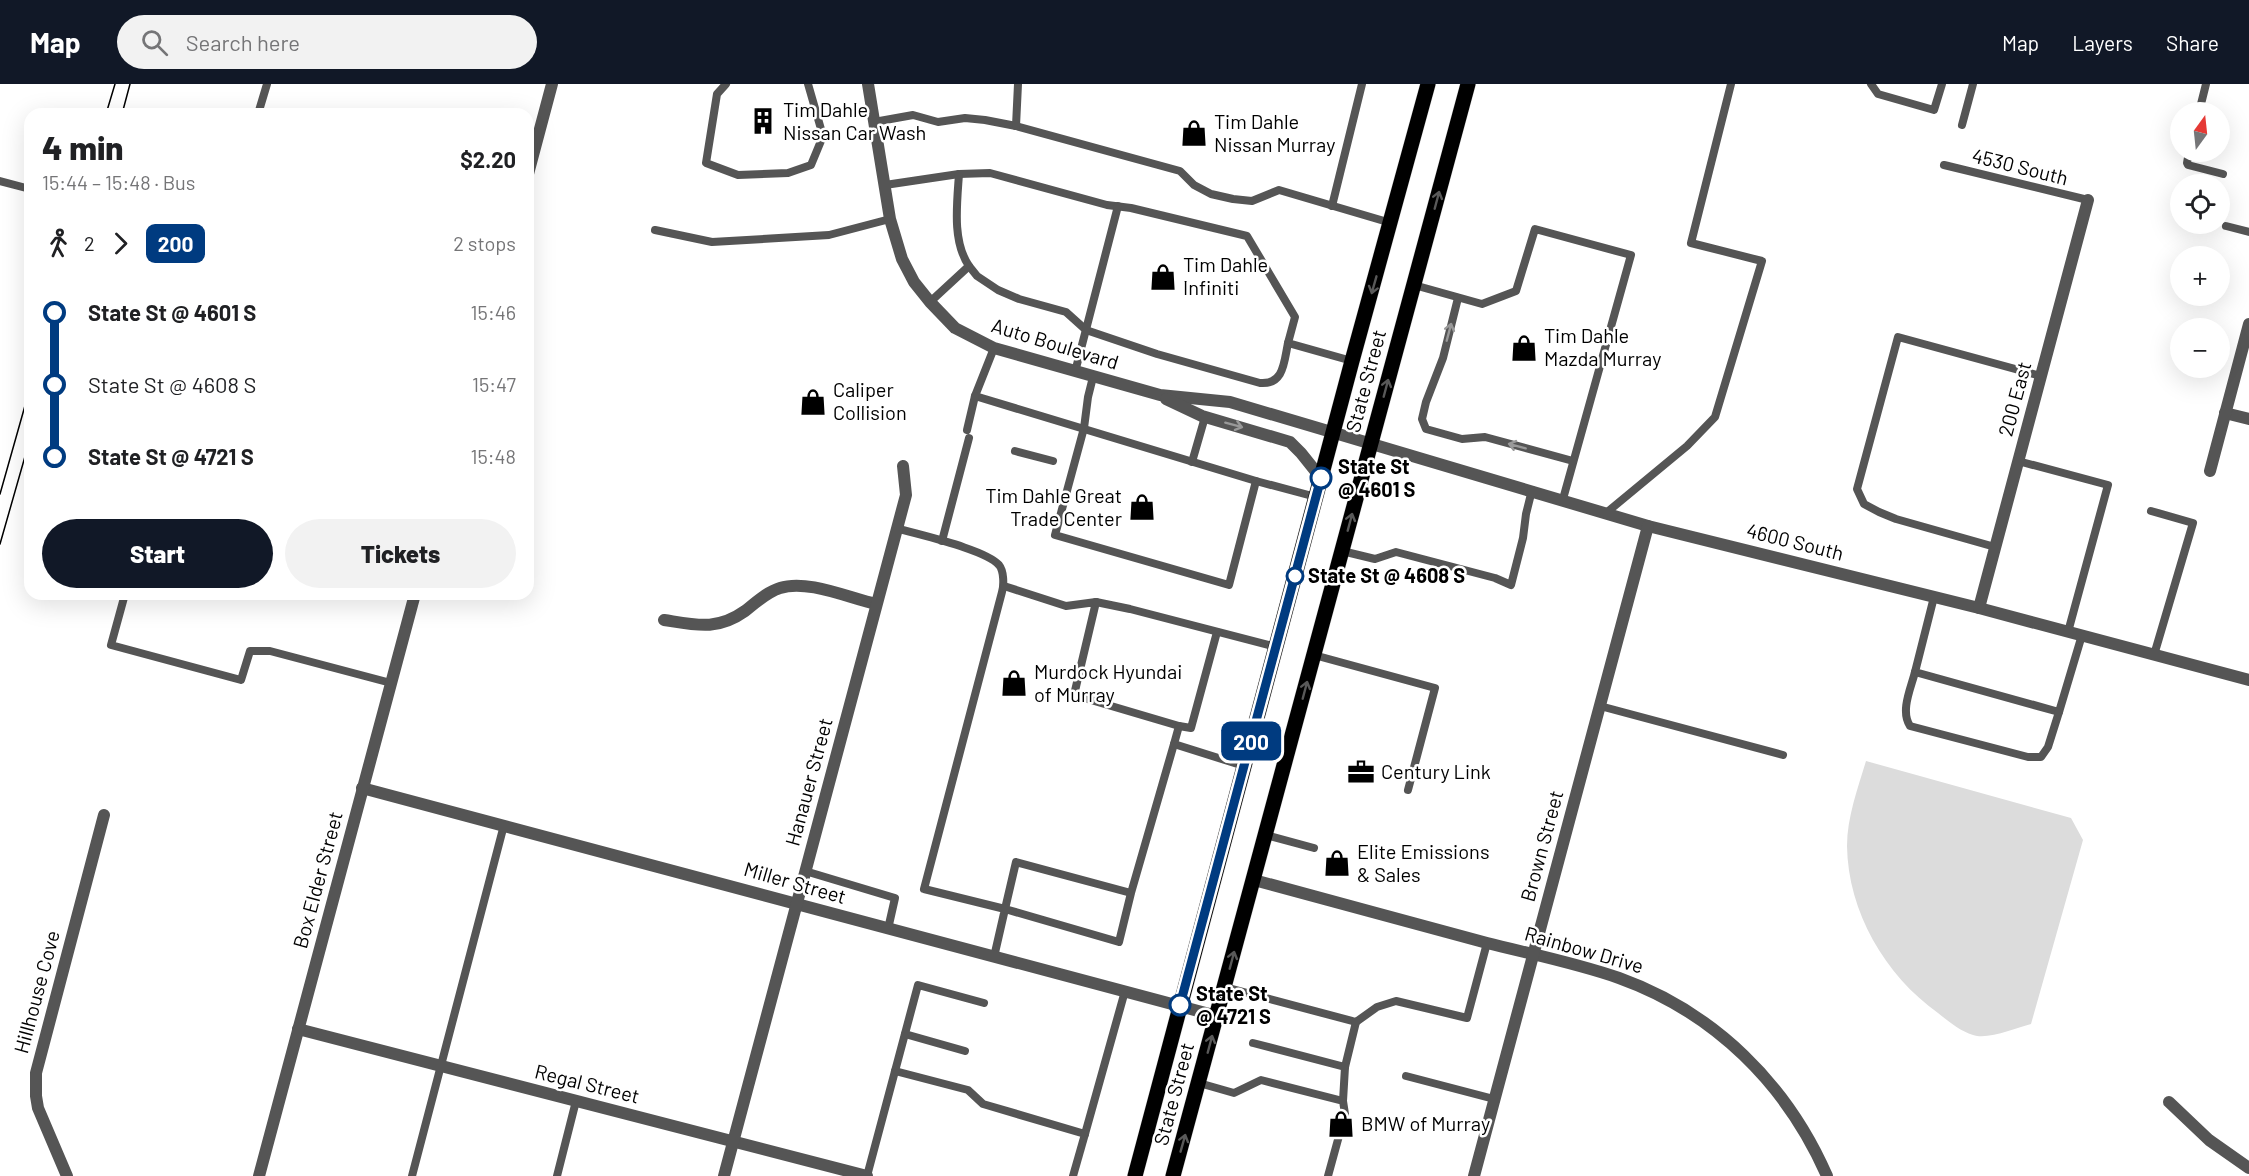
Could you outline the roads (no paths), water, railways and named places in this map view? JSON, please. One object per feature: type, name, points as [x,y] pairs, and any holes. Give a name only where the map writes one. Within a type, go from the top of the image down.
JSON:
[{"type":"main road","name":"State Street","points":[[1135,1176],[1428,84]]},
{"type":"main road","name":"State Street","points":[[1173,1176],[1468,84]]},
{"type":"street","points":[[534,152],[552,84]]},
{"type":"street","name":"Auto Boulevard","points":[[868,84],[890,219],[902,259],[914,282],[955,328],[994,348],[1075,372],[1160,395],[1230,402],[1309,424],[1333,434]]},
{"type":"street","name":"200 East","points":[[1979,608],[2088,200]]},
{"type":"street","points":[[2210,471],[2249,324]]},
{"type":"street","name":"Auto Boulevard","points":[[1160,395],[1205,417],[1290,442],[1321,478]]},
{"type":"street","points":[[2225,413],[2249,419]]},
{"type":"street","name":"4600 South","points":[[1333,434],[1563,499],[1648,526],[1979,608],[2249,681]]},
{"type":"street","name":"Hanauer Street","points":[[724,1176],[906,495],[903,466]]},
{"type":"street","name":"Brown Street","points":[[1474,1176],[1648,526]]},
{"type":"street","points":[[664,620],[706,626],[725,623],[762,597],[780,588],[791,586],[813,588],[876,604]]},
{"type":"street","name":"Box Elder Street","points":[[259,1176],[413,600]]},
{"type":"street","name":"Miller Street","points":[[362,788],[1217,1016]]},
{"type":"street","name":"Hillhouse Cove","points":[[67,1176],[38,1108],[36,1073],[104,815]]},
{"type":"street","name":"Rainbow Drive","points":[[1254,880],[1597,971],[1638,985],[1681,1007],[1724,1037],[1758,1069],[1782,1098],[1814,1148],[1827,1176]]},
{"type":"street","name":"Regal Street","points":[[298,1029],[867,1176]]},
{"type":"street","points":[[2169,1102],[2209,1140],[2249,1168]]},
{"type":"lane","points":[[260,108],[267,84]]},
{"type":"lane","points":[[726,84],[717,94],[706,163],[738,175],[788,173],[811,165],[823,136],[808,84]]},
{"type":"lane","points":[[1016,126],[1018,84]]},
{"type":"lane","points":[[1332,206],[1362,84]]},
{"type":"lane","points":[[1606,513],[1687,446],[1715,417],[1762,261],[1691,243],[1731,84]]},
{"type":"lane","points":[[1870,84],[1878,94],[1934,110],[1942,84]]},
{"type":"lane","points":[[1962,125],[1972,84]]},
{"type":"lane","points":[[2201,102],[2205,84]]},
{"type":"lane","points":[[874,122],[914,115],[938,122],[965,118],[1016,126],[1180,171],[1194,185],[1211,194],[1252,201],[1279,190],[1391,223]]},
{"type":"lane","points":[[2187,162],[2188,165],[2223,174]]},
{"type":"lane","name":"4530 South","points":[[1944,165],[2088,200]]},
{"type":"lane","points":[[885,185],[959,174],[990,173],[1247,236],[1295,317],[1281,375],[1277,380],[1267,384],[1157,354],[1086,330],[1066,312],[1006,294],[977,276],[961,255],[957,217],[959,174]]},
{"type":"lane","points":[[0,181],[24,187]]},
{"type":"lane","points":[[1075,372],[1118,206]]},
{"type":"lane","points":[[655,230],[712,242],[829,235],[890,219]]},
{"type":"lane","points":[[2230,227],[2249,232]]},
{"type":"lane","points":[[1414,285],[1482,304],[1516,291],[1535,229],[1631,255],[1563,499]]},
{"type":"lane","points":[[930,302],[969,266]]},
{"type":"lane","points":[[1458,298],[1443,358],[1422,418],[1426,429],[1462,439],[1485,437],[1573,461]]},
{"type":"lane","points":[[1995,547],[1896,519],[1864,504],[1857,489],[1898,337],[2041,375]]},
{"type":"lane","points":[[1288,343],[1352,361]]},
{"type":"lane","points":[[942,541],[975,396],[994,348]]},
{"type":"lane","points":[[1093,377],[1084,428],[1055,535],[1229,585],[1256,481]]},
{"type":"lane","points":[[975,396],[1316,497]]},
{"type":"lane","points":[[1192,462],[1205,417]]},
{"type":"lane","points":[[1015,451],[1053,461]]},
{"type":"lane","points":[[2018,461],[2108,485],[2068,632]]},
{"type":"lane","points":[[1342,551],[1374,559],[1396,552],[1495,578],[1511,585],[1524,538],[1526,514],[1532,490]]},
{"type":"lane","points":[[2151,511],[2193,523],[2154,655]]},
{"type":"lane","points":[[897,528],[988,555],[1000,566],[1004,586],[924,889],[1005,909],[1119,942],[1179,726]]},
{"type":"lane","points":[[1004,586],[1066,606],[1096,602],[1276,647]]},
{"type":"lane","points":[[1934,597],[1906,708],[1906,719],[1910,726],[2028,757],[2041,757],[2048,747],[2082,635]]},
{"type":"lane","points":[[123,600],[111,645],[241,681],[250,651],[270,651],[392,683]]},
{"type":"lane","points":[[1096,602],[1074,695],[1179,726],[1191,728],[1217,632]]},
{"type":"lane","points":[[1314,656],[1435,688],[1408,790]]},
{"type":"lane","points":[[1914,672],[2059,711]]},
{"type":"lane","points":[[1600,706],[1783,755]]},
{"type":"lane","points":[[1174,744],[1244,766]]},
{"type":"lane","points":[[412,1176],[504,825]]},
{"type":"lane","points":[[1266,835],[1314,848]]},
{"type":"lane","points":[[994,957],[1016,862],[1131,893]]},
{"type":"lane","points":[[805,872],[895,898],[888,929]]},
{"type":"lane","points":[[1328,1176],[1345,1114],[1343,1101],[1345,1067],[1356,1022],[1377,1007],[1396,1000],[1467,1018],[1487,943]]},
{"type":"lane","points":[[867,1176],[918,985],[984,1003]]},
{"type":"lane","points":[[1225,987],[1356,1022]]},
{"type":"lane","points":[[1073,1176],[1125,992]]},
{"type":"lane","points":[[905,1034],[965,1051]]},
{"type":"lane","points":[[1253,1043],[1345,1067]]},
{"type":"lane","points":[[895,1071],[968,1089],[983,1104],[1085,1134]]},
{"type":"lane","points":[[1406,1076],[1494,1099]]},
{"type":"lane","points":[[1199,1083],[1234,1093],[1261,1080],[1343,1101]]},
{"type":"lane","points":[[557,1176],[576,1101]]},
{"type":"tram line","points":[[108,108],[115,84]]},
{"type":"tram line","points":[[124,108],[130,84]]},
{"type":"tram line","points":[[0,494],[24,409]]},
{"type":"tram line","points":[[0,544],[24,460]]},
{"type":"place","name":"Tim Dahle Nissan Car Wash","points":[[763,121]]},
{"type":"place","name":"Tim Dahle Nissan Murray","points":[[1194,133]]},
{"type":"place","name":"Tim Dahle Infiniti","points":[[1163,277]]},
{"type":"place","name":"Tim Dahle Mazda Murray","points":[[1524,348]]},
{"type":"place","name":"Caliper Collision","points":[[813,402]]},
{"type":"place","name":"State St @ 4601 S","points":[[1321,478]]},
{"type":"place","name":"Tim Dahle Great Trade Center","points":[[1142,507]]},
{"type":"place","name":"State St @ 4608 S","points":[[1295,576]]},
{"type":"place","name":"Murdock Hyundai of Murray","points":[[1014,683]]},
{"type":"place","name":"Century Link","points":[[1361,772]]},
{"type":"place","name":"Elite Emissions & Sales","points":[[1337,863]]},
{"type":"place","name":"State St @ 4721 S","points":[[1180,1005]]},
{"type":"place","name":"BMW of Murray","points":[[1341,1124]]}]
